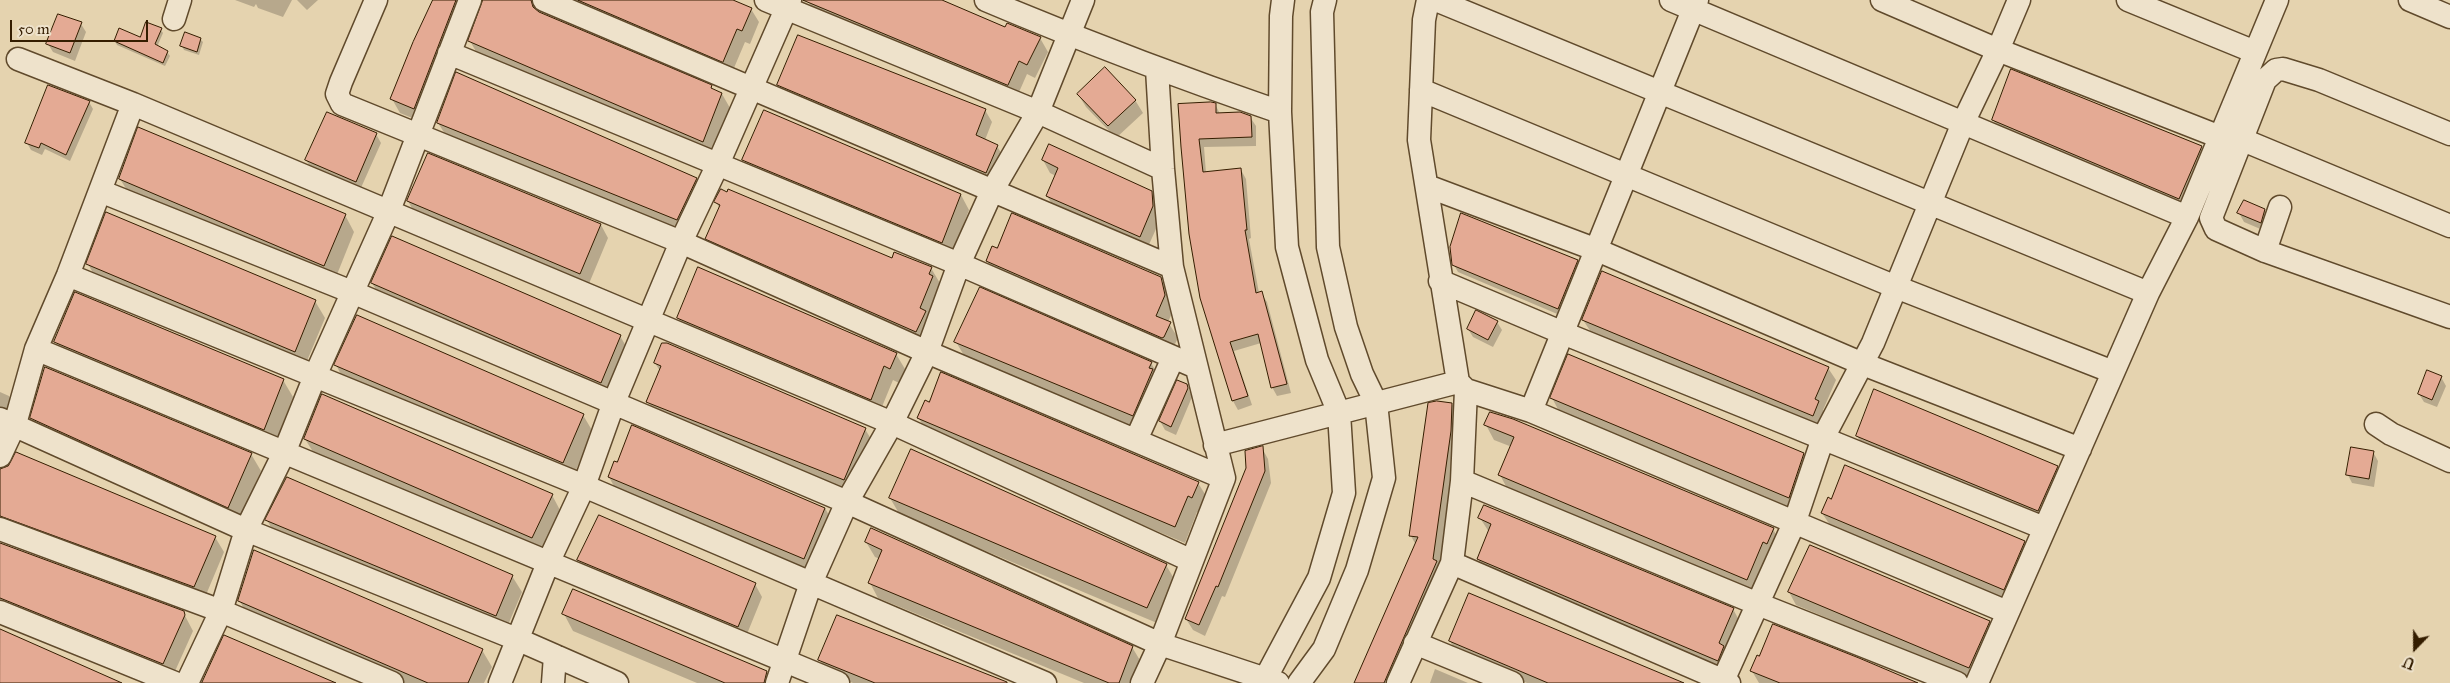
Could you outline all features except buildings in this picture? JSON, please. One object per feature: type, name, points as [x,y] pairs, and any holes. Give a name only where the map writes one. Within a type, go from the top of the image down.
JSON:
[{"type":"street","points":[[376,0],[337,94],[342,104],[681,242],[927,352],[1224,478]]},
{"type":"street","points":[[187,683],[221,611],[246,530],[284,453],[314,376],[388,212],[416,134],[470,0]]},
{"type":"street","points":[[544,0],[1172,267]]},
{"type":"street","points":[[986,0],[1068,35],[1157,69],[1280,112]]},
{"type":"street","points":[[777,683],[811,583],[847,502],[892,423],[927,352],[958,264],[992,191],[1038,112],[1083,0]]},
{"type":"street","points":[[100,191],[352,292],[614,402],[847,502],[1160,644],[1268,681],[1319,578],[1344,494],[1339,413],[1317,360],[1287,247],[1280,112],[1281,16],[1283,0]]},
{"type":"street","points":[[1299,683],[1324,649],[1357,570],[1384,478],[1376,403],[1362,374],[1346,327],[1328,247],[1322,12],[1325,0]]},
{"type":"street","points":[[1398,683],[1452,563],[1462,481],[1462,386],[1440,281],[1419,140],[1424,20],[1428,0]]},
{"type":"street","points":[[1436,0],[2148,293]]},
{"type":"street","points":[[1671,0],[1695,4],[1963,123],[2187,217]]},
{"type":"street","points":[[1882,0],[1998,50],[2220,137]]},
{"type":"street","points":[[1452,563],[1725,682],[1795,521],[1823,438],[1863,364],[1963,123],[1998,50],[2019,0]]},
{"type":"street","points":[[2128,0],[2255,52]]},
{"type":"street","points":[[1977,683],[1995,646],[2007,612],[2148,293],[2187,217],[2277,0]]},
{"type":"street","points":[[2410,0],[2450,17]]},
{"type":"street","points":[[500,683],[519,640],[548,563],[584,486],[614,402],[681,242],[751,88],[780,3],[1038,112],[1162,169]]},
{"type":"street","points":[[1531,411],[1695,4]]},
{"type":"street","points":[[449,53],[958,264],[1196,367]]},
{"type":"street","points":[[18,59],[133,104],[892,423],[1192,561]]},
{"type":"street","points":[[1142,683],[1160,644],[1224,478],[1172,267],[1162,169],[1157,69]]},
{"type":"street","points":[[2450,134],[2319,80],[2283,69],[2276,70],[2265,80],[2211,218],[2216,230],[2264,251],[2450,317]]},
{"type":"street","points":[[1421,90],[1896,287],[2113,372]]},
{"type":"street","points":[[0,456],[7,421],[68,275],[133,104]]},
{"type":"street","points":[[2242,140],[2450,226]]},
{"type":"street","points":[[1427,186],[1597,250],[1863,364],[2080,449]]},
{"type":"street","points":[[2264,251],[2280,207]]},
{"type":"street","points":[[68,275],[584,486],[1045,683]]},
{"type":"street","points":[[1440,281],[1563,333],[2044,528]]},
{"type":"street","points":[[36,349],[838,683]]},
{"type":"street","points":[[1136,440],[1173,358]]},
{"type":"street","points":[[1216,445],[1376,403],[1462,386],[1531,411],[2007,612]]},
{"type":"street","points":[[7,421],[246,530],[519,640],[617,683]]},
{"type":"street","points":[[2376,424],[2390,434],[2450,461]]},
{"type":"street","points":[[1462,481],[1758,604],[1957,683]]},
{"type":"street","points":[[0,529],[221,611],[392,683]]},
{"type":"street","points":[[0,612],[175,683]]},
{"type":"street","points":[[1415,643],[1512,683]]},
{"type":"street","points":[[553,683],[555,656]]}]
